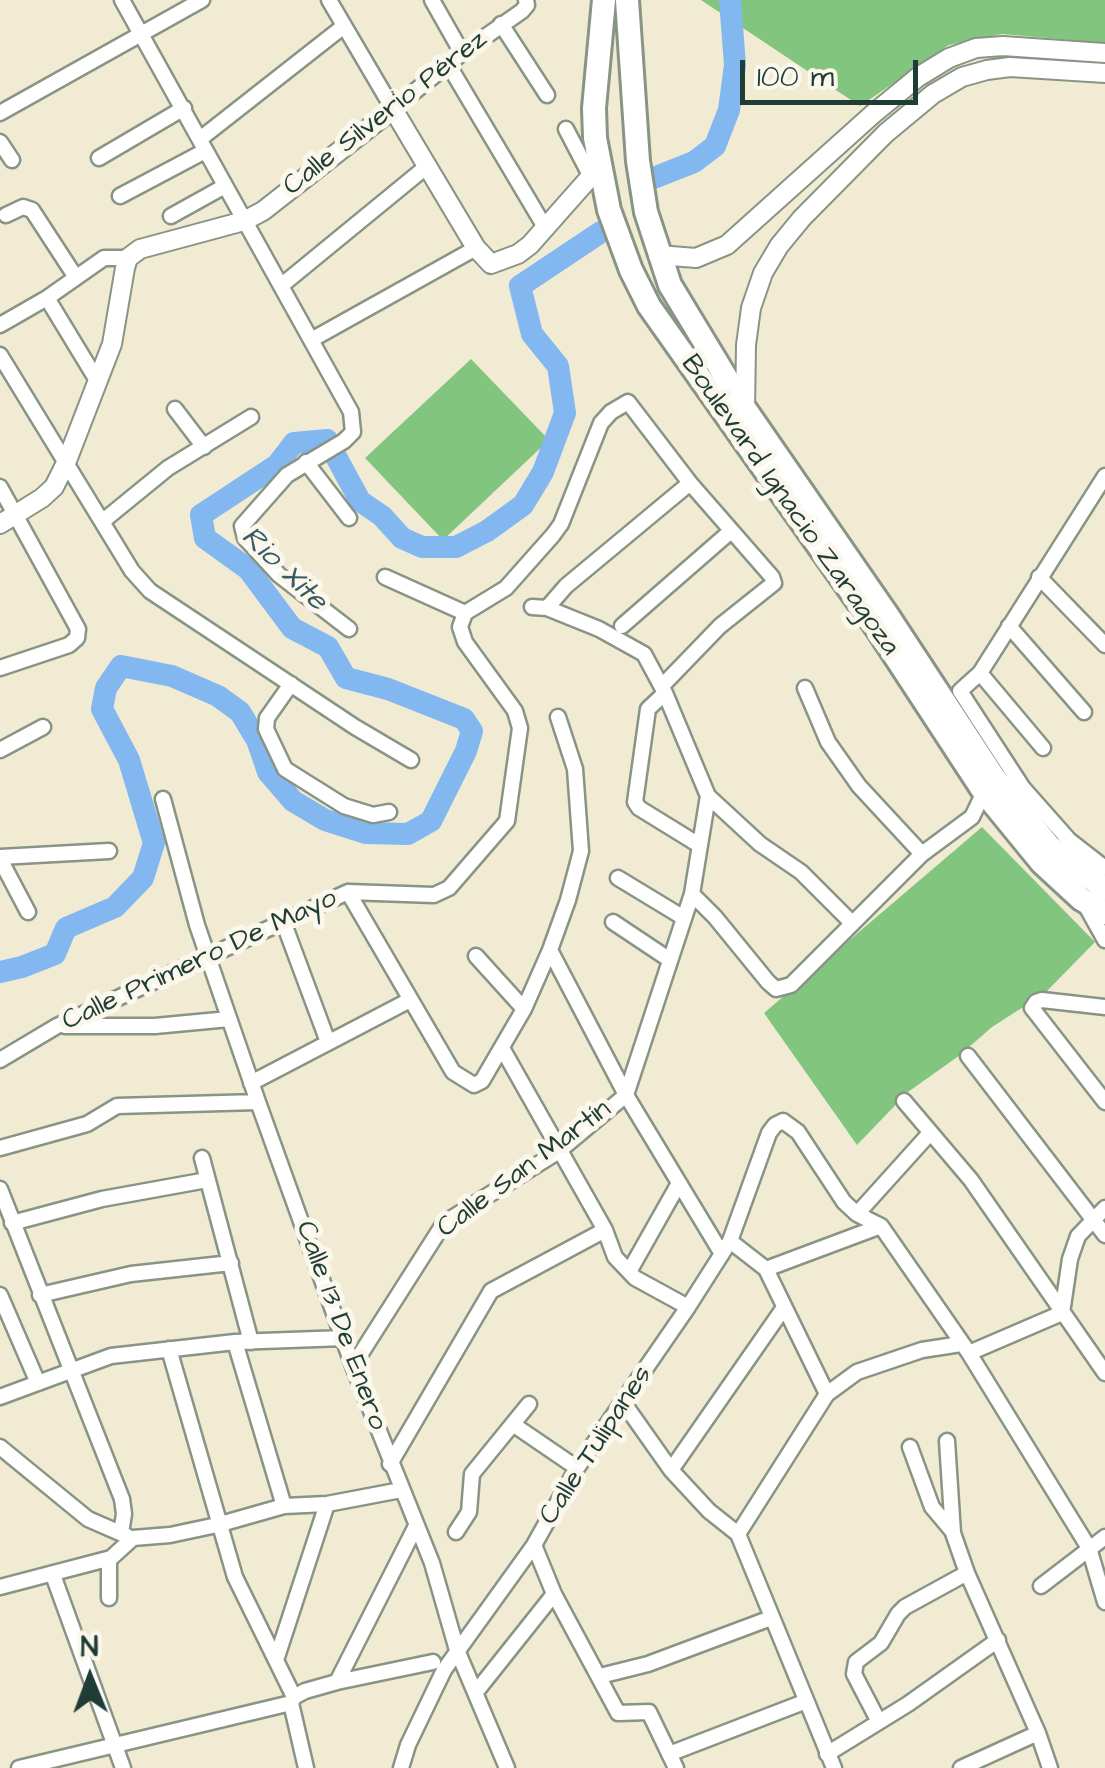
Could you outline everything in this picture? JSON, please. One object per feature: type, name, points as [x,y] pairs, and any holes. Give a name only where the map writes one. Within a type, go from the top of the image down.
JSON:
[{"type":"main road","name":"Boulevard Ignacio Zaragoza","points":[[604,0],[594,108],[595,172],[620,243],[649,306],[878,630],[984,792],[1042,862],[1082,899],[1105,913]]},
{"type":"main road","name":"Boulevard Ignacio Zaragoza","points":[[627,0],[638,161],[658,255],[683,308],[746,409],[1028,823],[1060,856],[1105,889]]},
{"type":"street","points":[[122,0],[354,422],[353,432],[344,442],[277,484],[244,521],[242,532],[279,574],[349,630]]},
{"type":"street","points":[[0,113],[202,0]]},
{"type":"street","points":[[329,0],[476,248],[491,264],[518,254],[546,229],[595,172],[566,129]]},
{"type":"street","points":[[432,0],[462,53]]},
{"type":"street","name":"Calle Silverio Pérez","points":[[128,258],[152,244],[244,221],[263,211],[527,2]]},
{"type":"street","points":[[502,24],[547,95]]},
{"type":"street","points":[[120,196],[202,145],[344,26]]},
{"type":"street","points":[[658,255],[696,258],[727,245],[873,114],[918,77],[949,58],[976,48],[1002,46],[1105,53]]},
{"type":"street","points":[[448,64],[546,229]]},
{"type":"street","points":[[746,409],[746,345],[751,308],[763,273],[802,218],[886,133],[933,94],[962,77],[987,70],[1010,67],[1105,73]]},
{"type":"street","points":[[99,158],[184,108]]},
{"type":"street","points":[[0,142],[12,160]]},
{"type":"street","points":[[282,285],[426,166]]},
{"type":"street","points":[[171,216],[225,186]]},
{"type":"street","points":[[6,215],[23,208],[32,210],[75,276]]},
{"type":"street","points":[[311,340],[476,248]]},
{"type":"street","points":[[0,325],[104,258],[128,258],[112,344],[66,464],[54,487],[8,519]]},
{"type":"street","points":[[47,298],[98,382]]},
{"type":"street","points":[[0,355],[132,571],[150,592],[411,760]]},
{"type":"street","points":[[385,578],[465,613],[506,588],[561,524],[602,423],[628,402],[774,582],[720,626],[647,715],[635,802],[699,846]]},
{"type":"street","points":[[175,409],[204,447]]},
{"type":"street","points":[[104,521],[168,468],[251,417]]},
{"type":"street","points":[[313,459],[348,518]]},
{"type":"street","points":[[1105,476],[980,673],[960,691],[1022,788],[1069,840],[1105,868]]},
{"type":"street","points":[[644,654],[599,629],[540,607],[690,483]]},
{"type":"street","points":[[0,487],[8,519],[78,629],[77,638],[68,645],[0,668]]},
{"type":"street","points":[[731,531],[627,630],[664,690],[708,796],[760,844],[801,872],[852,922]]},
{"type":"street","points":[[1039,577],[1105,645]]},
{"type":"street","name":"Calle Primero De Mayo","points":[[0,1060],[57,1026],[348,892],[441,894],[507,821],[520,728],[518,718],[465,642],[460,627],[465,613]]},
{"type":"street","points":[[1009,626],[1084,712]]},
{"type":"street","points":[[980,673],[1044,748]]},
{"type":"street","points":[[291,684],[266,718],[266,729],[285,768],[344,806],[373,816],[389,812]]},
{"type":"street","points":[[805,688],[828,742],[859,786],[922,854]]},
{"type":"street","points":[[348,892],[453,1072],[474,1085],[482,1081],[524,1009],[550,950],[581,852],[575,769],[558,717]]},
{"type":"street","points":[[0,750],[43,727]]},
{"type":"street","points":[[692,894],[776,989],[791,985],[922,854],[972,817],[984,792]]},
{"type":"street","name":"Calle San Martín","points":[[353,1366],[444,1223],[559,1152],[626,1094],[692,894],[708,796]]},
{"type":"street","name":"Calle 13 De Enero","points":[[162,799],[208,957],[251,1083],[353,1366],[432,1563],[457,1650],[507,1768]]},
{"type":"street","points":[[28,912],[0,858],[109,851]]},
{"type":"street","points":[[618,878],[684,918]]},
{"type":"street","points":[[1082,899],[1105,940]]},
{"type":"street","points":[[283,921],[328,1042]]},
{"type":"street","points":[[613,922],[670,960]]},
{"type":"street","points":[[550,950],[678,1185],[726,1247],[766,1270],[827,1394]]},
{"type":"street","points":[[476,956],[524,1009]]},
{"type":"street","points":[[251,1083],[410,1000]]},
{"type":"street","points":[[1105,1007],[1042,1000],[1032,1008],[1105,1102]]},
{"type":"street","points":[[57,1026],[155,1026],[229,1019]]},
{"type":"street","points":[[502,1048],[604,1230],[615,1257],[635,1278],[688,1307]]},
{"type":"street","points":[[968,1056],[1099,1212],[1105,1235]]},
{"type":"street","points":[[0,1148],[87,1124],[117,1106],[258,1102]]},
{"type":"street","points":[[904,1102],[971,1180],[1105,1373]]},
{"type":"street","name":"Calle Tulipanes","points":[[401,1768],[444,1670],[534,1545],[577,1468],[726,1247],[774,1124],[783,1121],[792,1125],[844,1202],[857,1214]]},
{"type":"street","points":[[930,1133],[857,1214],[882,1226],[965,1349],[1089,1548],[1105,1602]]},
{"type":"street","points":[[202,1158],[252,1342]]},
{"type":"street","points":[[8,1220],[207,1180]]},
{"type":"street","points":[[630,1270],[678,1185]]},
{"type":"street","points":[[0,1188],[8,1220],[122,1499],[127,1535],[109,1558],[0,1587]]},
{"type":"street","points":[[1062,1313],[1070,1259],[1078,1236],[1099,1212]]},
{"type":"street","points":[[766,1270],[882,1226]]},
{"type":"street","points":[[390,1464],[491,1291],[604,1230]]},
{"type":"street","points":[[40,1296],[131,1274],[231,1264]]},
{"type":"street","points":[[0,1295],[38,1383]]},
{"type":"street","points":[[671,1470],[783,1309]]},
{"type":"street","points":[[738,1534],[827,1394],[856,1372],[922,1350],[965,1349],[1062,1313]]},
{"type":"street","points":[[0,1397],[112,1356],[235,1342],[344,1338]]},
{"type":"street","points":[[235,1342],[284,1506]]},
{"type":"street","points":[[169,1349],[235,1577],[277,1657],[292,1700],[306,1768]]},
{"type":"street","points":[[623,1402],[671,1470],[738,1534],[830,1761],[879,1722],[998,1640]]},
{"type":"street","points":[[456,1532],[469,1512],[472,1474],[529,1404]]},
{"type":"street","points":[[514,1425],[577,1468]]},
{"type":"street","points":[[948,1441],[953,1533],[1050,1768]]},
{"type":"street","points":[[910,1446],[932,1507],[953,1533]]},
{"type":"street","points":[[0,1447],[88,1519],[127,1535],[170,1536],[284,1506],[327,1504],[401,1490]]},
{"type":"street","points":[[277,1657],[327,1504]]},
{"type":"street","points":[[337,1682],[416,1526]]},
{"type":"street","points":[[1042,1586],[1105,1537]]},
{"type":"street","points":[[534,1545],[554,1594],[620,1715],[649,1712],[673,1761],[804,1702]]},
{"type":"street","points":[[109,1558],[109,1598]]},
{"type":"street","points":[[879,1722],[854,1667],[882,1644],[906,1606],[967,1574]]},
{"type":"street","points":[[53,1575],[123,1768]]},
{"type":"street","points":[[476,1692],[554,1594]]},
{"type":"street","points":[[600,1676],[648,1664],[771,1618]]},
{"type":"street","points":[[19,1768],[292,1700],[337,1682],[433,1662]]},
{"type":"street","points":[[961,1768],[1038,1733]]},
{"type":"green space","points":[[701,0],[1105,0],[1105,43],[1002,34],[949,45],[860,106]]},
{"type":"green space","points":[[471,359],[549,440],[443,540],[365,458]]},
{"type":"green space","points":[[982,827],[1095,942],[1045,993],[992,1027],[908,1092],[857,1145],[764,1013]]},
{"type":"waterway","name":"Rio Xite","points":[[651,179],[694,162],[715,146],[729,110],[735,65],[730,0]]},
{"type":"waterway","name":"Rio Xite","points":[[0,972],[55,954],[66,928],[115,907],[143,878],[154,843],[129,760],[102,709],[106,688],[121,666],[172,676],[218,696],[240,712],[257,740],[268,772],[293,801],[325,820],[366,833],[408,834],[431,821],[466,751],[472,731],[464,719],[388,689],[346,678],[328,647],[292,628],[248,569],[205,538],[201,515],[277,465],[294,443],[327,440],[360,501],[382,516],[402,538],[422,547],[456,547],[487,531],[523,505],[543,472],[565,413],[558,366],[532,334],[520,286],[601,232]]}]
